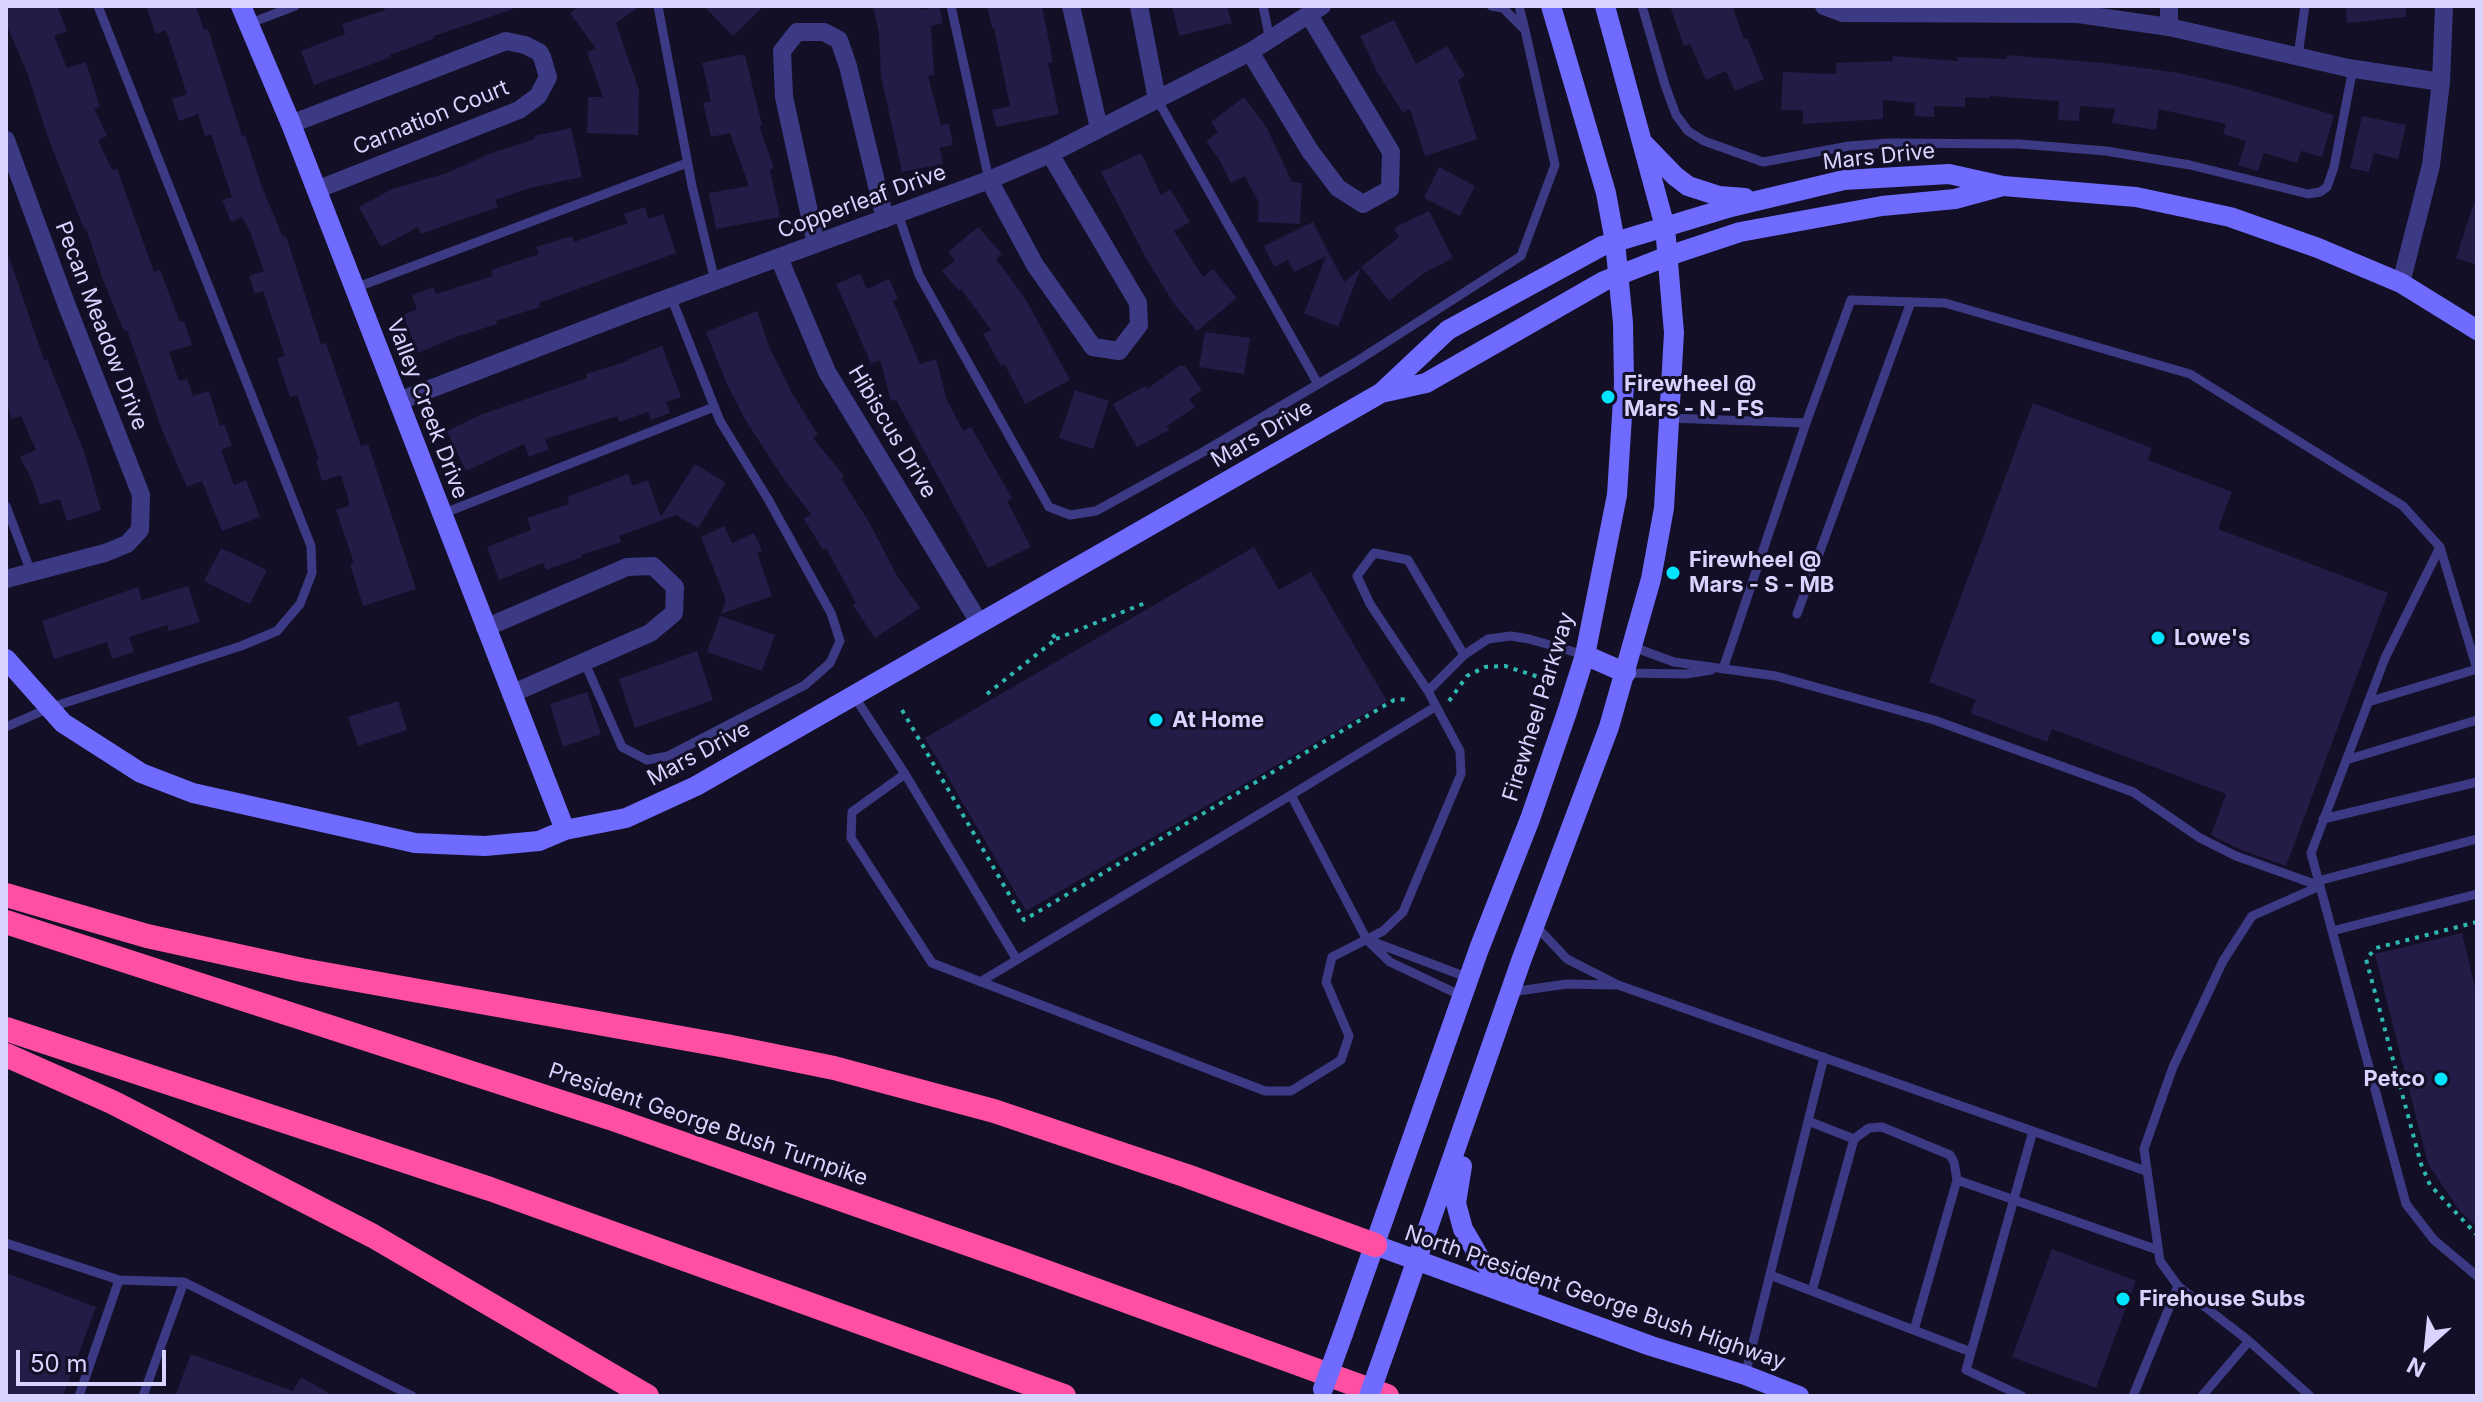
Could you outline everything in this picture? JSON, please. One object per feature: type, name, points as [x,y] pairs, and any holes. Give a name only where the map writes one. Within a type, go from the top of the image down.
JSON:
[{"type":"highway","points":[[6,895],[147,936],[302,970],[834,1068],[1009,1116],[1187,1176],[1375,1245]]},
{"type":"highway","name":"President George Bush Turnpike","points":[[6,922],[637,1127],[1387,1396]]},
{"type":"highway","points":[[6,1029],[490,1189],[1064,1396]]},
{"type":"highway","points":[[6,1055],[112,1102],[373,1236],[647,1396]]},
{"type":"street","points":[[1071,6],[1099,128]]},
{"type":"street","points":[[1139,6],[1157,99]]},
{"type":"street","name":"Firewheel Parkway","points":[[1320,1396],[1530,819],[1585,655],[1617,495],[1624,384],[1615,242],[1606,193],[1551,6]]},
{"type":"street","points":[[1369,1396],[1535,925],[1609,727],[1651,579],[1664,508],[1674,333],[1665,227],[1605,6]]},
{"type":"street","points":[[1824,6],[1843,13],[2034,10],[2078,14],[2169,27],[2353,68],[2441,82]]},
{"type":"street","points":[[2169,6],[2169,27]]},
{"type":"street","points":[[2401,283],[2431,165],[2441,82],[2444,6]]},
{"type":"street","points":[[1250,52],[1310,151],[1338,188],[1363,204],[1390,189],[1391,152],[1315,10]]},
{"type":"street","name":"Copperleaf Drive","points":[[399,401],[989,180],[1050,154],[1250,52],[1315,10]]},
{"type":"street","name":"Valley Creek Drive","points":[[244,15],[291,124],[565,830]]},
{"type":"street","points":[[816,244],[784,97],[782,51],[797,32],[824,32],[839,40],[892,216]]},
{"type":"street","name":"Carnation Court","points":[[291,124],[506,41],[525,45],[542,57],[548,77],[538,96],[519,110],[316,190]]},
{"type":"street","points":[[1640,139],[1688,186],[1719,196],[1761,199]]},
{"type":"street","name":"Pecan Meadow Drive","points":[[6,140],[141,495],[140,530],[127,544],[105,553],[31,572]]},
{"type":"street","points":[[989,180],[1035,265],[1093,347],[1119,351],[1139,325],[1138,303],[1050,154]]},
{"type":"street","name":"Mars Drive","points":[[6,659],[63,723],[141,773],[193,793],[415,843],[485,846],[539,841],[565,830],[626,818],[696,786],[1381,393],[1448,330],[1602,246],[1761,199],[1844,180],[1949,174],[2003,186],[2136,197],[2230,217],[2318,248],[2401,283],[2477,330]]},
{"type":"street","name":"Mars Drive","points":[[1381,393],[1426,383],[1535,319],[1619,275],[1740,232],[1882,206],[1955,199],[2003,186]]},
{"type":"street","name":"Hibiscus Drive","points":[[779,258],[827,372],[980,624]]},
{"type":"street","points":[[485,628],[627,567],[653,566],[675,587],[674,613],[650,633],[511,694]]},
{"type":"street","points":[[6,579],[31,572]]},
{"type":"street","points":[[1585,655],[1626,673]]},
{"type":"street","points":[[1464,1127],[1465,1150],[1456,1203],[1463,1229],[1480,1259],[1507,1280],[1616,1323],[1651,1346]]},
{"type":"street","name":"North President George Bush Highway","points":[[1375,1245],[1651,1346],[1745,1375],[1799,1396]]},
{"type":"lane","points":[[6,727],[49,708],[241,646],[277,631],[300,604],[312,573],[311,546],[98,6]]},
{"type":"lane","points":[[244,15],[295,6]]},
{"type":"lane","points":[[658,6],[687,163],[715,281]]},
{"type":"lane","points":[[951,6],[989,180]]},
{"type":"lane","points":[[1263,6],[1270,40]]},
{"type":"lane","points":[[1491,6],[1503,8],[1525,30]]},
{"type":"lane","points":[[892,216],[919,275],[1049,507],[1070,515],[1096,511],[1318,384],[1521,256],[1555,165],[1519,6]]},
{"type":"lane","points":[[1642,6],[1676,115],[1688,131],[1704,141],[1763,162],[1849,146],[1889,143],[2019,144],[2106,151],[2190,165],[2308,194],[2327,187],[2334,167],[2353,68]]},
{"type":"lane","points":[[2298,56],[2305,6]]},
{"type":"lane","points":[[1157,99],[1318,384]]},
{"type":"lane","points":[[355,288],[687,163]]},
{"type":"lane","points":[[584,661],[622,747],[647,760],[668,756],[805,685],[830,663],[840,641],[831,613],[768,499],[720,421],[671,297]]},
{"type":"lane","points":[[1723,669],[1851,300],[1945,303],[2190,374],[2403,506],[2440,547],[2477,669],[2368,702]]},
{"type":"lane","points":[[1797,614],[1911,302]]},
{"type":"lane","points":[[442,514],[714,407]]},
{"type":"lane","points":[[1669,418],[1806,423]]},
{"type":"lane","points":[[6,506],[31,572]]},
{"type":"lane","points":[[2440,547],[2385,658],[2311,853],[2406,1204],[2434,1240],[2477,1276]]},
{"type":"lane","points":[[905,774],[852,812],[851,838],[932,963],[1265,1091],[1291,1091],[1341,1060],[1349,1036],[1326,982],[1332,957],[1383,931],[1403,912],[1461,774],[1460,751],[1428,691],[1370,604],[1357,576],[1374,553],[1408,560],[1464,655]]},
{"type":"lane","points":[[1428,691],[1464,655],[1488,639],[1511,636],[1585,655]]},
{"type":"lane","points":[[1633,647],[1674,662],[1776,676],[1934,720],[2133,792],[2200,838],[2236,856],[2319,884]]},
{"type":"lane","points":[[1626,673],[1686,674],[1723,669]]},
{"type":"lane","points":[[854,696],[905,774],[1017,960]]},
{"type":"lane","points":[[980,982],[1435,707]]},
{"type":"lane","points":[[2346,760],[2477,720]]},
{"type":"lane","points":[[2323,819],[2477,782]]},
{"type":"lane","points":[[1291,795],[1367,940],[1390,962],[1467,988]]},
{"type":"lane","points":[[2310,1396],[2249,1341],[2178,1286],[2160,1261],[2144,1149],[2173,1067],[2223,961],[2252,916],[2319,884],[2477,839]]},
{"type":"lane","points":[[2332,931],[2477,894]]},
{"type":"lane","points":[[1535,925],[1567,959],[1618,985],[2146,1171]]},
{"type":"lane","points":[[1367,940],[1467,988]]},
{"type":"lane","points":[[1511,992],[1567,984],[1618,985]]},
{"type":"lane","points":[[1745,1375],[1824,1057]]},
{"type":"lane","points":[[1808,1121],[1854,1139]]},
{"type":"lane","points":[[1812,1291],[1854,1139],[1869,1128],[1882,1127],[1950,1155],[1957,1180],[1914,1330]]},
{"type":"lane","points":[[2022,1396],[1966,1370],[2033,1131]]},
{"type":"lane","points":[[1957,1180],[2158,1250]]},
{"type":"lane","points":[[6,1243],[119,1280],[184,1282],[412,1396]]},
{"type":"lane","points":[[1770,1275],[1971,1352]]},
{"type":"lane","points":[[79,1396],[119,1280]]},
{"type":"lane","points":[[143,1396],[184,1282]]},
{"type":"lane","points":[[2133,1396],[2178,1286]]},
{"type":"lane","points":[[2202,1396],[2249,1341]]},
{"type":"path","points":[[987,694],[1056,639],[1145,603]]},
{"type":"path","points":[[1051,632],[1056,639]]},
{"type":"path","points":[[1448,702],[1467,676],[1485,667],[1505,666],[1548,680]]},
{"type":"path","points":[[902,710],[1024,920],[1394,700],[1409,699]]},
{"type":"path","points":[[2477,922],[2376,948],[2366,959],[2421,1164],[2437,1193],[2477,1235]]},
{"type":"building","points":[[6,6],[57,6],[67,31],[54,36],[67,68],[86,62],[100,107],[94,108],[107,136],[98,140],[112,170],[117,169],[154,272],[160,270],[192,345],[169,352],[179,381],[187,379],[193,396],[209,391],[220,426],[224,424],[232,445],[221,450],[234,485],[246,480],[260,517],[222,531],[202,481],[187,487],[47,135],[27,72],[6,24]]},
{"type":"building","points":[[146,6],[196,6],[204,30],[208,29],[242,136],[245,135],[261,185],[283,237],[286,236],[321,344],[326,343],[361,446],[368,444],[416,589],[363,606],[350,564],[354,563],[336,510],[350,505],[341,475],[322,481],[316,461],[319,460],[297,395],[290,397],[277,358],[285,356],[263,291],[255,294],[249,276],[264,271],[250,232],[242,217],[231,222],[222,200],[232,197],[211,134],[205,136],[198,114],[179,121],[172,99],[187,94],[166,30],[156,34]]},
{"type":"building","points":[[384,6],[513,6],[513,9],[434,36],[391,57],[314,85],[301,51],[345,34],[342,24],[385,10]]},
{"type":"building","points":[[579,6],[640,6],[616,23],[639,90],[638,135],[587,133],[588,97],[603,97],[587,52],[596,49],[570,13]]},
{"type":"building","points":[[704,6],[764,6],[733,36]]},
{"type":"building","points":[[873,6],[920,6],[921,10],[939,6],[943,23],[931,26],[934,75],[928,76],[941,125],[949,124],[953,145],[940,148],[943,164],[902,172],[881,76],[879,33]]},
{"type":"building","points":[[987,6],[1042,6],[1053,62],[1048,63],[1059,114],[996,127],[992,110],[1010,106]]},
{"type":"building","points":[[1172,6],[1227,6],[1232,23],[1179,36]]},
{"type":"building","points":[[1670,6],[1732,6],[1764,79],[1735,91],[1726,71],[1706,80],[1690,44],[1684,46]]},
{"type":"building","points":[[2346,6],[2406,6],[2406,17],[2347,23]]},
{"type":"building","points":[[1394,20],[1416,64],[1447,46],[1465,76],[1458,80],[1477,139],[1425,156],[1410,109],[1403,113],[1377,72],[1360,36]]},
{"type":"building","points":[[745,55],[762,125],[759,126],[774,168],[770,170],[780,217],[716,229],[709,193],[749,186],[730,133],[711,137],[703,103],[711,101],[702,63]]},
{"type":"building","points":[[2007,55],[2179,73],[2334,115],[2322,157],[2301,151],[2297,163],[2264,153],[2258,171],[2238,165],[2246,141],[2223,134],[2226,124],[2159,109],[2156,130],[2112,123],[2115,109],[2080,106],[2079,121],[2058,120],[2059,101],[1990,96],[1965,97],[1965,107],[1934,106],[1934,117],[1914,116],[1915,103],[1883,100],[1883,119],[1803,124],[1803,110],[1781,110],[1783,72],[1836,74],[1836,63],[1892,61],[1893,56],[1958,61],[1958,57],[2006,59]]},
{"type":"building","points":[[1244,97],[1267,128],[1292,182],[1302,183],[1300,224],[1258,222],[1259,203],[1245,176],[1231,183],[1206,141],[1218,132],[1211,122]]},
{"type":"building","points":[[2362,116],[2406,125],[2398,159],[2374,153],[2369,172],[2350,168]]},
{"type":"building","points":[[571,128],[582,177],[530,188],[495,200],[498,207],[421,234],[418,227],[381,247],[359,207],[392,189],[447,173],[489,154],[535,139],[534,136]]},
{"type":"building","points":[[1141,153],[1161,195],[1170,189],[1190,222],[1174,231],[1203,277],[1213,269],[1237,298],[1197,331],[1174,304],[1146,258],[1101,172]]},
{"type":"building","points":[[1439,167],[1475,186],[1460,216],[1424,198]]},
{"type":"building","points":[[2474,203],[2477,204],[2477,265],[2456,258]]},
{"type":"building","points":[[645,207],[648,219],[663,214],[676,253],[539,303],[540,307],[496,321],[497,324],[418,353],[403,315],[417,309],[412,295],[433,287],[436,294],[493,276],[491,270],[539,254],[536,247],[572,236],[574,242],[628,223],[624,214]]},
{"type":"building","points":[[1429,211],[1453,258],[1424,273],[1389,301],[1361,267],[1399,237],[1394,228]]},
{"type":"building","points":[[1313,222],[1344,282],[1361,268],[1338,327],[1304,313],[1326,256],[1294,272],[1288,260],[1274,267],[1264,246]]},
{"type":"building","points":[[978,227],[1002,254],[996,259],[1025,298],[1070,380],[1025,404],[1005,365],[1001,366],[983,334],[991,330],[961,289],[959,291],[942,271],[955,260],[948,252]]},
{"type":"building","points":[[9,257],[44,360],[47,359],[85,454],[101,510],[67,521],[60,499],[40,505],[20,457],[36,450],[21,416],[12,419],[6,401],[6,258]]},
{"type":"building","points":[[860,274],[867,289],[889,279],[898,299],[893,301],[920,364],[936,359],[947,400],[963,431],[971,427],[1012,498],[1007,501],[1031,547],[988,568],[896,400],[891,401],[880,360],[871,364],[836,284]]},
{"type":"building","points":[[757,311],[769,346],[792,393],[818,435],[813,438],[844,476],[841,478],[869,522],[897,576],[920,608],[875,638],[853,605],[856,603],[826,548],[823,550],[804,519],[811,514],[785,481],[746,421],[706,332]]},
{"type":"building","points":[[1205,332],[1250,338],[1244,374],[1199,367]]},
{"type":"building","points":[[662,346],[681,397],[666,402],[670,413],[651,420],[648,412],[619,422],[617,416],[545,439],[549,449],[529,457],[524,444],[466,471],[447,431],[480,415],[587,378],[586,374]]},
{"type":"building","points":[[1179,366],[1185,366],[1202,390],[1189,399],[1195,407],[1167,426],[1169,430],[1137,447],[1113,404],[1145,386],[1147,389]]},
{"type":"building","points":[[1075,390],[1109,401],[1093,449],[1059,438]]},
{"type":"building","name":"Lowe's","points":[[2033,403],[2152,448],[2148,460],[2232,492],[2218,529],[2388,593],[2286,866],[2211,835],[2226,794],[2052,729],[2047,742],[1970,713],[1976,700],[1929,682]]},
{"type":"building","points":[[695,464],[726,483],[698,528],[676,515],[619,536],[621,542],[582,557],[546,570],[543,563],[499,580],[487,547],[531,530],[527,518],[569,504],[567,497],[628,474],[633,486],[648,480],[661,517]]},
{"type":"building","points":[[724,526],[732,543],[754,533],[762,551],[757,553],[772,596],[721,614],[726,600],[701,537]]},
{"type":"building","name":"At Home","points":[[1254,547],[1279,590],[1311,572],[1387,701],[1026,911],[925,738]]},
{"type":"building","points":[[221,548],[267,570],[250,604],[204,581]]},
{"type":"building","points":[[188,586],[200,622],[169,631],[167,625],[129,637],[134,652],[112,659],[107,642],[54,659],[42,621],[138,587],[142,600]]},
{"type":"building","points":[[720,616],[775,635],[762,671],[707,652]]},
{"type":"building","points":[[697,651],[713,700],[635,728],[619,679]]},
{"type":"building","points":[[587,692],[601,734],[563,747],[550,704]]},
{"type":"building","points":[[398,701],[407,730],[358,746],[348,717]]},
{"type":"building","points":[[2462,933],[2477,996],[2477,1227],[2459,1210],[2428,1164],[2375,954]]},
{"type":"building","points":[[2052,1249],[2136,1281],[2096,1388],[2012,1357]]},
{"type":"building","points":[[6,1273],[96,1307],[63,1396],[6,1396]]},
{"type":"building","points":[[191,1354],[293,1391],[301,1377],[334,1396],[175,1396]]},
{"type":"place","name":"Firewheel @ Mars - N - FS","points":[[1608,397]]},
{"type":"place","name":"Firewheel @ Mars - S - MB","points":[[1673,573]]},
{"type":"place","name":"Lowe's","points":[[2158,638]]},
{"type":"place","name":"At Home","points":[[1156,720]]},
{"type":"place","name":"Petco","points":[[2441,1079]]},
{"type":"place","name":"Firehouse Subs","points":[[2123,1299]]}]
